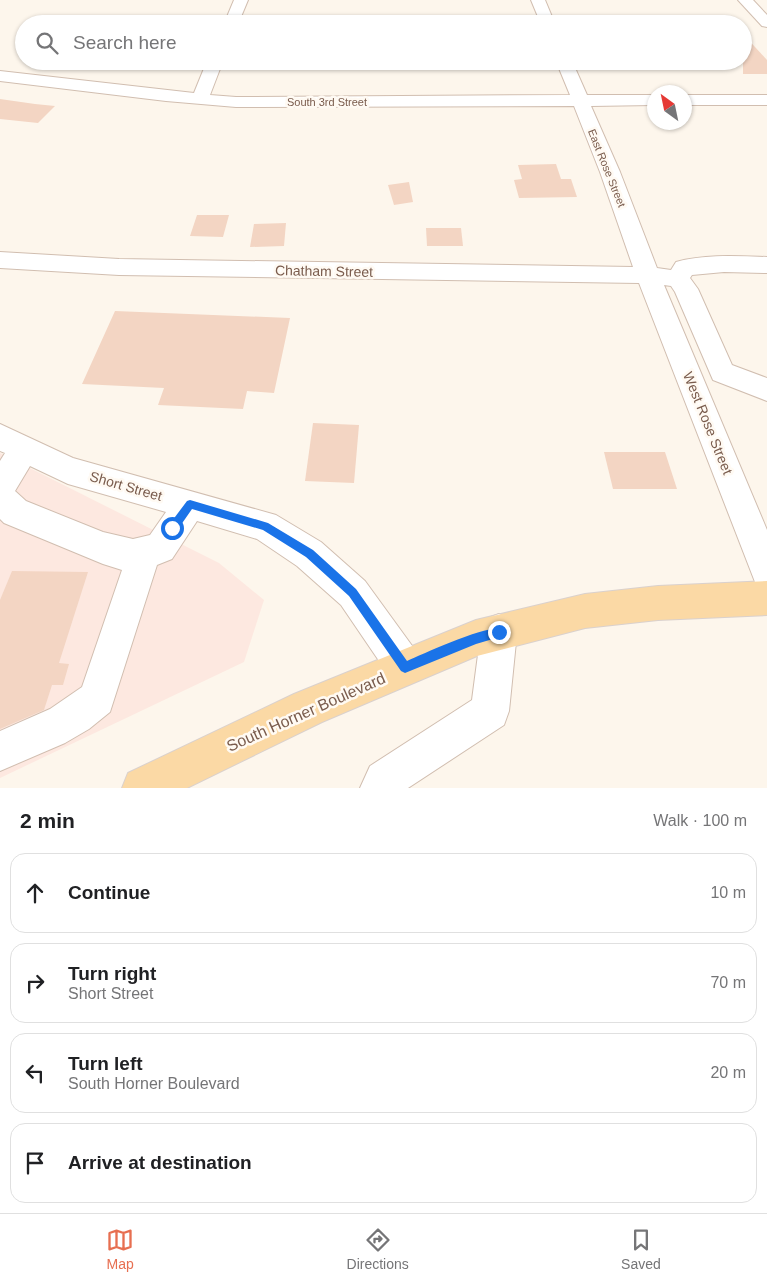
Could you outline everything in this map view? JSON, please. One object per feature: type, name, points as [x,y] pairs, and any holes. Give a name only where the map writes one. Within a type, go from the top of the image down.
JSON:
[{"type":"main road","name":"South Horner Boulevard","points":[[142,788],[308,708],[476,638],[585,611],[658,603],[767,598]]},
{"type":"street","points":[[235,15],[241,0]]},
{"type":"street","points":[[538,0],[544,15]]},
{"type":"street","points":[[745,0],[767,23]]},
{"type":"street","points":[[200,99],[211,70]]},
{"type":"street","name":"East Rose Street","points":[[568,70],[610,172],[648,275]]},
{"type":"street","name":"South 3rd Street","points":[[0,76],[236,102],[647,100]]},
{"type":"street","points":[[692,100],[767,100]]},
{"type":"street","name":"Chatham Street","points":[[0,260],[119,268],[648,275],[678,279]]},
{"type":"street","points":[[767,265],[724,264],[684,268],[678,279],[686,289],[722,372],[767,390]]},
{"type":"street","name":"West Rose Street","points":[[648,275],[767,570]]},
{"type":"street","points":[[0,488],[12,443]]},
{"type":"street","name":"Short Street","points":[[12,443],[68,470],[265,526],[310,554],[353,592],[405,667]]},
{"type":"street","points":[[0,497],[15,512],[103,548],[133,556],[160,548],[190,504]]},
{"type":"street","points":[[0,751],[40,736],[88,707],[97,698],[145,552]]},
{"type":"street","points":[[381,788],[384,780],[490,711],[499,632]]},
{"type":"shaded area","points":[[0,453],[219,563],[264,600],[244,662],[0,778]]},
{"type":"building","points":[[752,44],[767,60],[767,74],[743,74],[743,70],[752,70]]},
{"type":"building","points":[[0,99],[55,106],[38,123],[0,119]]},
{"type":"building","points":[[556,164],[561,179],[571,179],[577,197],[519,198],[514,180],[522,179],[518,165]]},
{"type":"building","points":[[409,182],[413,202],[394,205],[388,185]]},
{"type":"building","points":[[197,215],[229,215],[223,237],[190,236]]},
{"type":"building","points":[[286,223],[284,246],[250,247],[254,224]]},
{"type":"building","points":[[426,228],[461,228],[463,246],[427,246]]},
{"type":"building","points":[[115,311],[290,318],[274,393],[247,391],[243,409],[158,405],[164,388],[82,384]]},
{"type":"building","points":[[313,423],[359,425],[354,483],[305,481]]},
{"type":"building","points":[[604,452],[665,452],[677,489],[613,489]]},
{"type":"building","points":[[12,571],[88,572],[59,663],[69,664],[63,685],[52,685],[44,710],[0,729],[0,600]]},
{"type":"route","points":[[172,528],[190,504],[265,526],[310,554],[353,592],[405,667],[476,638],[499,632]]}]
